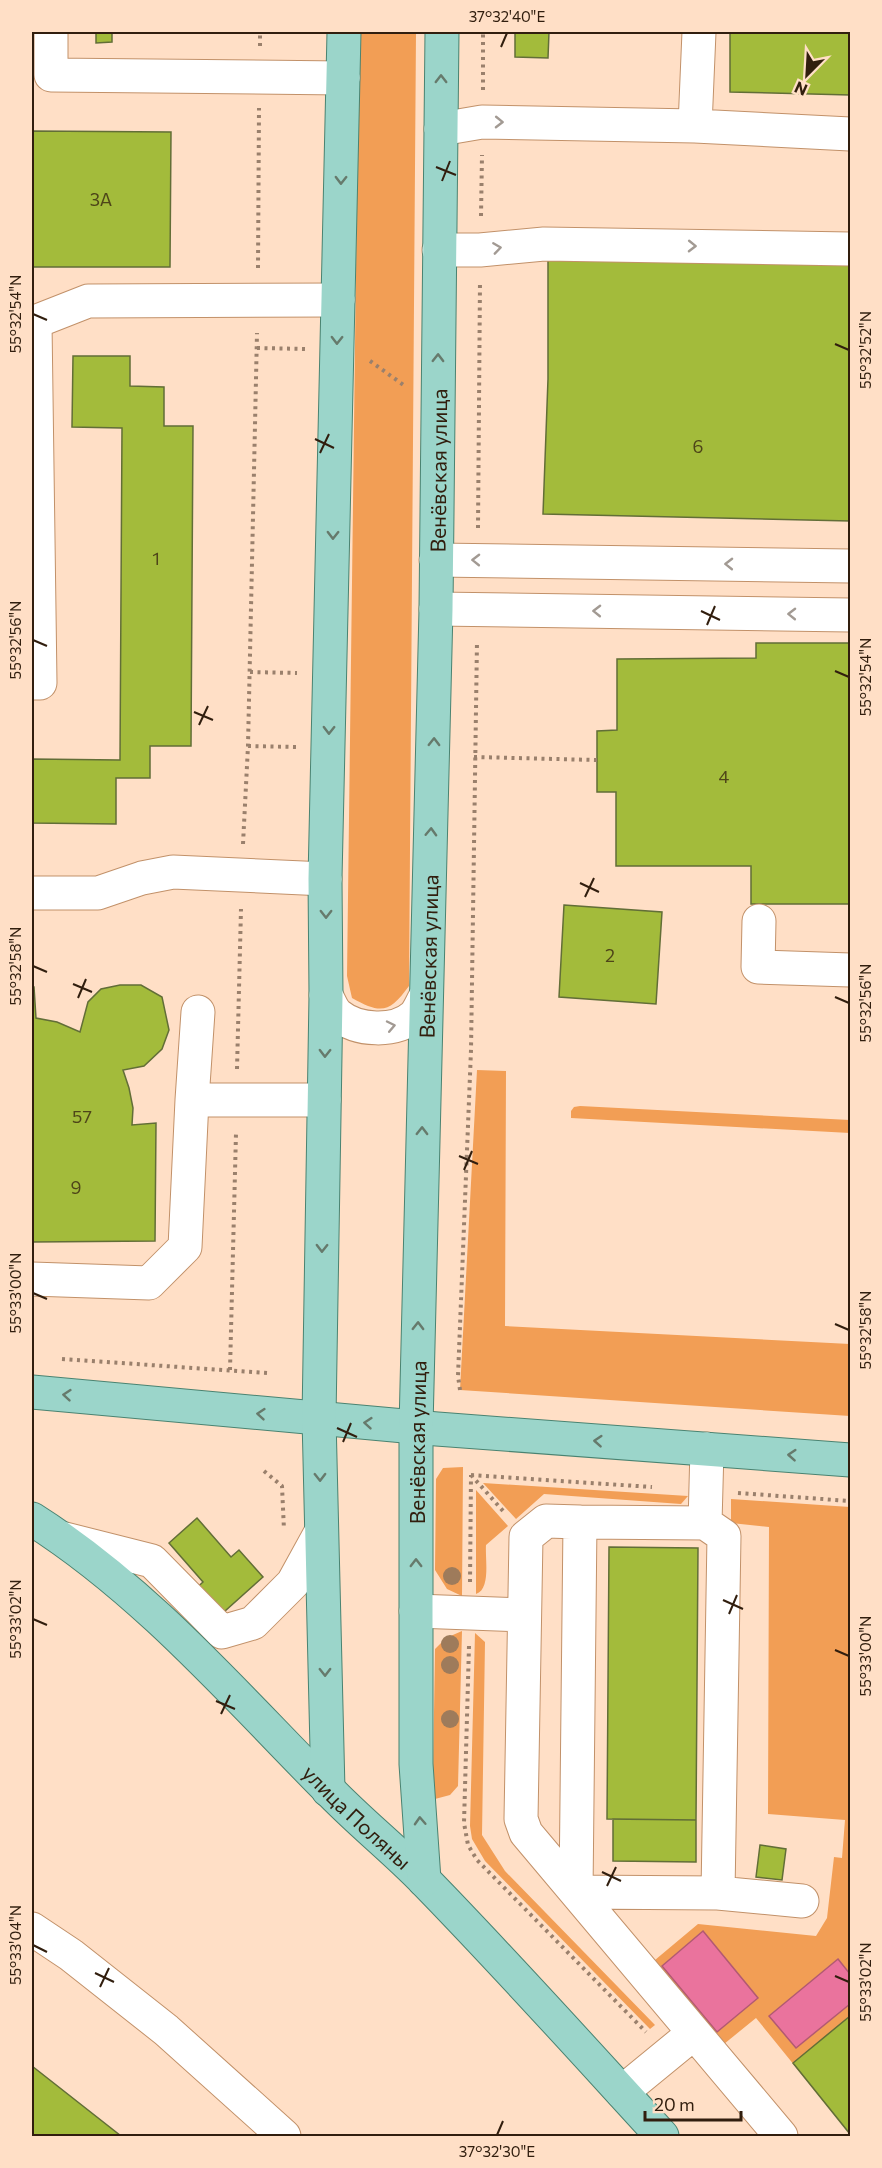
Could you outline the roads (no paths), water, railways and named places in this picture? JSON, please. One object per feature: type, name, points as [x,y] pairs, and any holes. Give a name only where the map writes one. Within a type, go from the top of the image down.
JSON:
[{"type":"main road","points":[[328,1790],[319,1418],[326,879],[344,32]]},
{"type":"main road","name":"Венёвская улица","points":[[424,1880],[416,1764],[416,1427],[436,609],[442,32]]},
{"type":"main road","points":[[32,1392],[416,1427],[850,1460]]},
{"type":"main road","name":"улица Поляны","points":[[32,1519],[61,1538],[113,1580],[193,1651],[328,1790],[424,1880],[662,2136]]},
{"type":"street","points":[[51,32],[41,75],[343,78]]},
{"type":"street","points":[[695,126],[699,32]]},
{"type":"street","points":[[441,129],[482,122],[695,126],[850,134]]},
{"type":"street","points":[[439,250],[480,250],[544,243],[850,249]]},
{"type":"street","points":[[32,682],[40,683],[33,323],[88,302],[338,300]]},
{"type":"street","points":[[436,560],[850,566]]},
{"type":"street","points":[[436,609],[850,615]]},
{"type":"street","points":[[32,893],[98,893],[142,878],[174,872],[326,879]]},
{"type":"street","points":[[759,921],[758,967],[850,970]]},
{"type":"street","points":[[326,995],[337,1014],[354,1024],[376,1029],[398,1025],[414,1016],[426,996]]},
{"type":"street","points":[[32,1279],[149,1283],[185,1247],[198,1012]]},
{"type":"street","points":[[192,1100],[324,1100]]},
{"type":"street","points":[[705,1523],[707,1449]]},
{"type":"street","points":[[718,1893],[724,1536],[705,1523],[546,1521],[526,1537],[521,1819],[526,1833],[781,2136]]},
{"type":"street","points":[[576,1892],[580,1522]]},
{"type":"street","points":[[61,1538],[152,1561],[222,1632],[253,1623],[293,1582],[321,1532]]},
{"type":"street","points":[[416,1611],[524,1615]]},
{"type":"street","points":[[576,1892],[718,1893],[802,1901]]},
{"type":"street","points":[[32,1929],[70,1955],[166,2030],[284,2136]]},
{"type":"street","points":[[622,2092],[694,2033]]}]
